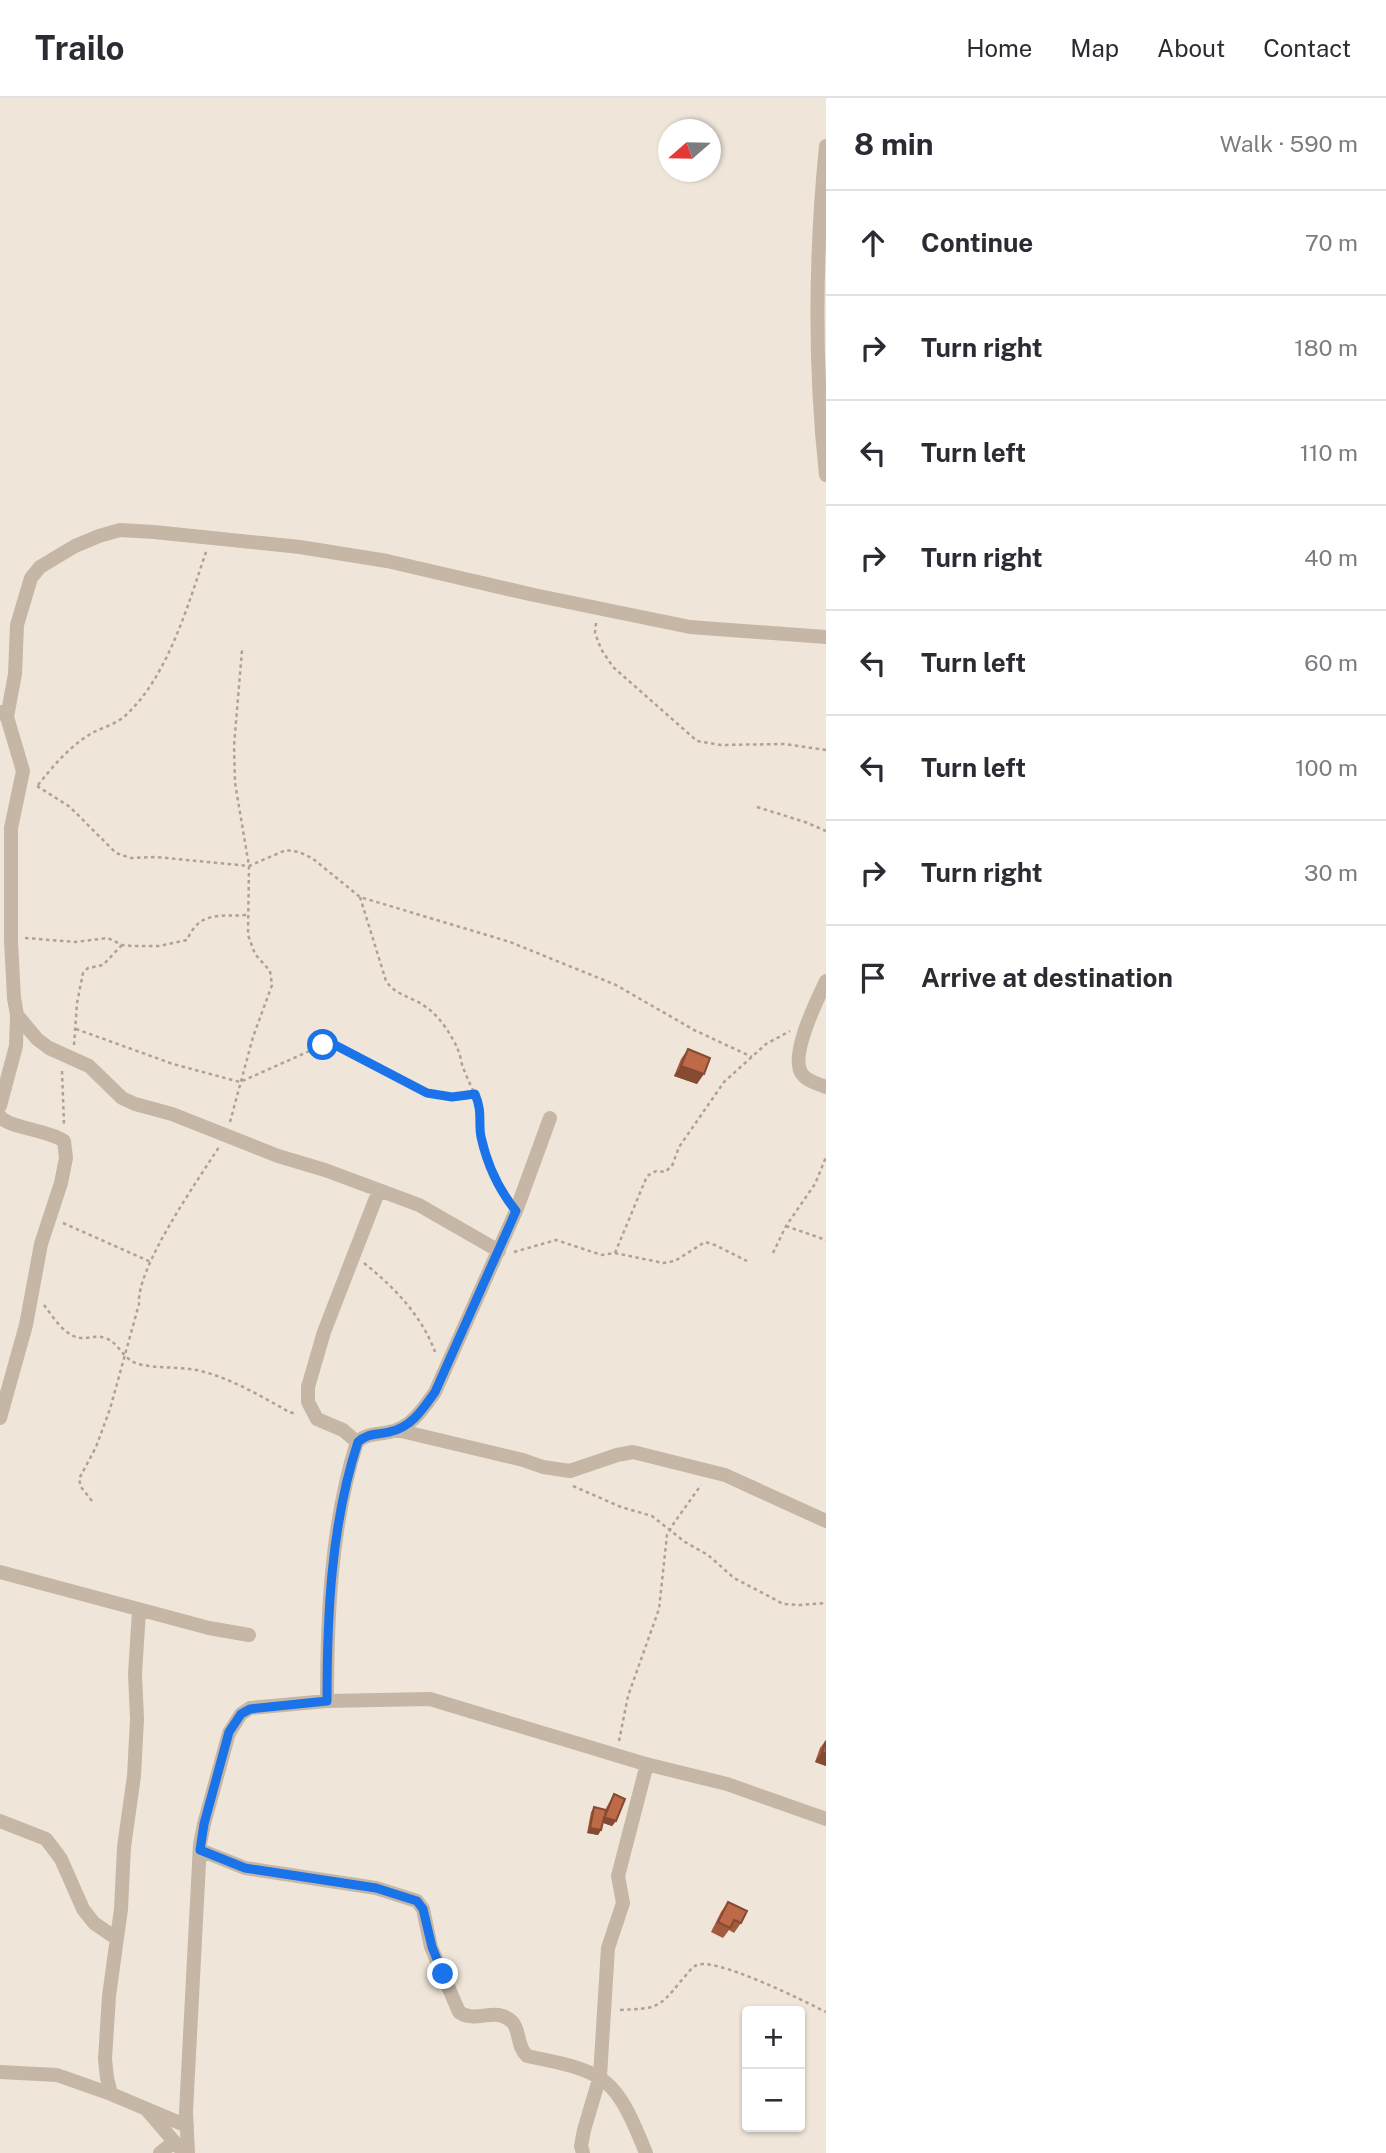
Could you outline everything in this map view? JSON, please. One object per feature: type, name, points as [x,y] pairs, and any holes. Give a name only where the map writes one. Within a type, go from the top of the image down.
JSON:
[{"type":"street","points":[[826,146],[818,228],[816,313],[818,406],[826,475]]},
{"type":"street","points":[[0,1106],[16,1046],[17,1015],[11,941],[11,828],[23,771],[4,714],[15,674],[17,625],[31,578],[40,567],[75,547],[120,530],[300,547],[387,561],[690,627],[826,637]]},
{"type":"street","points":[[826,981],[810,1018],[797,1064],[806,1079],[826,1087]]},
{"type":"street","points":[[17,1015],[37,1039],[89,1066],[122,1098],[419,1205],[498,1253]]},
{"type":"street","points":[[397,1430],[419,1415],[435,1392],[516,1211],[550,1118]]},
{"type":"street","points":[[0,1418],[26,1325],[41,1244],[66,1158],[64,1141],[55,1135],[1,1119]]},
{"type":"street","points":[[358,1442],[343,1430],[317,1419],[308,1402],[308,1387],[324,1332],[379,1189]]},
{"type":"street","points":[[327,1701],[334,1560],[342,1505],[358,1442],[362,1437],[397,1430],[570,1471],[634,1452],[725,1475],[826,1521]]},
{"type":"street","points":[[0,1572],[139,1611],[249,1635]]},
{"type":"street","points":[[111,2094],[105,2059],[109,1996],[121,1909],[124,1847],[134,1776],[139,1611]]},
{"type":"street","points":[[186,2153],[200,1850],[204,1824],[229,1732],[241,1714],[250,1709],[327,1701],[430,1699],[647,1764],[740,1788],[826,1819]]},
{"type":"street","points":[[583,2153],[581,2146],[584,2130],[600,2076],[608,1948],[622,1903],[618,1876],[647,1764]]},
{"type":"street","points":[[0,1821],[46,1839],[61,1859],[83,1909],[94,1923],[117,1939]]},
{"type":"street","points":[[200,1850],[245,1868],[376,1888],[417,1901],[423,1909],[432,1947],[459,2012],[470,2017],[498,2014],[508,2018],[515,2024],[519,2043],[527,2056],[580,2067],[600,2076],[624,2103],[646,2153]]},
{"type":"street","points":[[0,2072],[57,2076],[111,2094],[187,2126]]},
{"type":"street","points":[[145,2108],[186,2153]]},
{"type":"street","points":[[160,2153],[174,2141]]},
{"type":"path","points":[[15,806],[73,747],[92,733],[123,718],[147,693],[188,603],[211,537]]},
{"type":"path","points":[[597,608],[595,633],[601,649],[614,667],[697,741],[721,745],[784,744],[826,750]]},
{"type":"path","points":[[92,1501],[81,1487],[79,1479],[110,1409],[139,1304],[141,1281],[198,1179],[227,1135],[253,1037],[272,985],[270,971],[255,954],[248,935],[249,866],[235,783],[234,759],[242,650]]},
{"type":"path","points":[[37,786],[71,807],[116,853],[131,858],[156,857],[249,866],[286,850],[299,852],[312,858],[360,897],[510,942],[616,985],[694,1030],[751,1057]]},
{"type":"path","points":[[757,807],[826,831]]},
{"type":"path","points":[[360,897],[386,981],[393,992],[427,1007],[449,1032],[458,1049],[482,1118],[481,1135],[495,1179],[516,1211]]},
{"type":"path","points":[[11,941],[26,938],[75,942],[108,938],[122,945],[159,946],[187,940],[192,927],[206,917],[248,915]]},
{"type":"path","points":[[64,1141],[66,1055],[76,1029],[77,1003],[83,973],[88,968],[103,965],[122,945]]},
{"type":"path","points":[[615,1253],[647,1176],[656,1171],[665,1172],[672,1166],[679,1147],[724,1082],[766,1044],[810,1018]]},
{"type":"path","points":[[76,1029],[173,1064],[240,1082],[323,1045],[335,1045],[427,1093],[452,1097],[475,1094]]},
{"type":"path","points":[[773,1253],[786,1226],[816,1184],[826,1157]]},
{"type":"path","points":[[50,1217],[151,1262]]},
{"type":"path","points":[[786,1226],[826,1240]]},
{"type":"path","points":[[498,1253],[528,1249],[556,1240],[602,1255],[615,1253],[663,1263],[675,1261],[705,1242],[747,1261]]},
{"type":"path","points":[[354,1255],[382,1277],[423,1323],[443,1375]]},
{"type":"path","points":[[33,1290],[63,1329],[73,1337],[107,1338],[123,1356],[136,1363],[202,1371],[227,1380],[289,1412],[317,1419]]},
{"type":"path","points":[[616,1755],[628,1696],[657,1617],[670,1530],[711,1471]]},
{"type":"path","points":[[569,1485],[621,1507],[652,1516],[685,1542],[708,1555],[734,1578],[783,1604],[826,1604]]},
{"type":"path","points":[[605,2010],[632,2009],[665,2002],[694,1966],[701,1963],[744,1975],[826,2012]]},
{"type":"building","points":[[688,1049],[710,1058],[704,1074],[681,1066]]},
{"type":"building","points":[[614,1794],[625,1799],[616,1821],[604,1817],[601,1830],[590,1828],[594,1807],[606,1810],[605,1816]]},
{"type":"building","points":[[728,1902],[747,1911],[741,1923],[734,1920],[730,1928],[718,1922]]},
{"type":"route","points":[[323,1045],[335,1045],[427,1093],[452,1097],[475,1094],[482,1118],[481,1135],[495,1179],[516,1211],[435,1392],[419,1415],[407,1424],[397,1430],[362,1437],[354,1452],[342,1505],[334,1560],[327,1701],[250,1709],[241,1714],[229,1732],[204,1824],[200,1850],[261,1872],[376,1888],[417,1901],[423,1909],[432,1947],[443,1974]]}]
